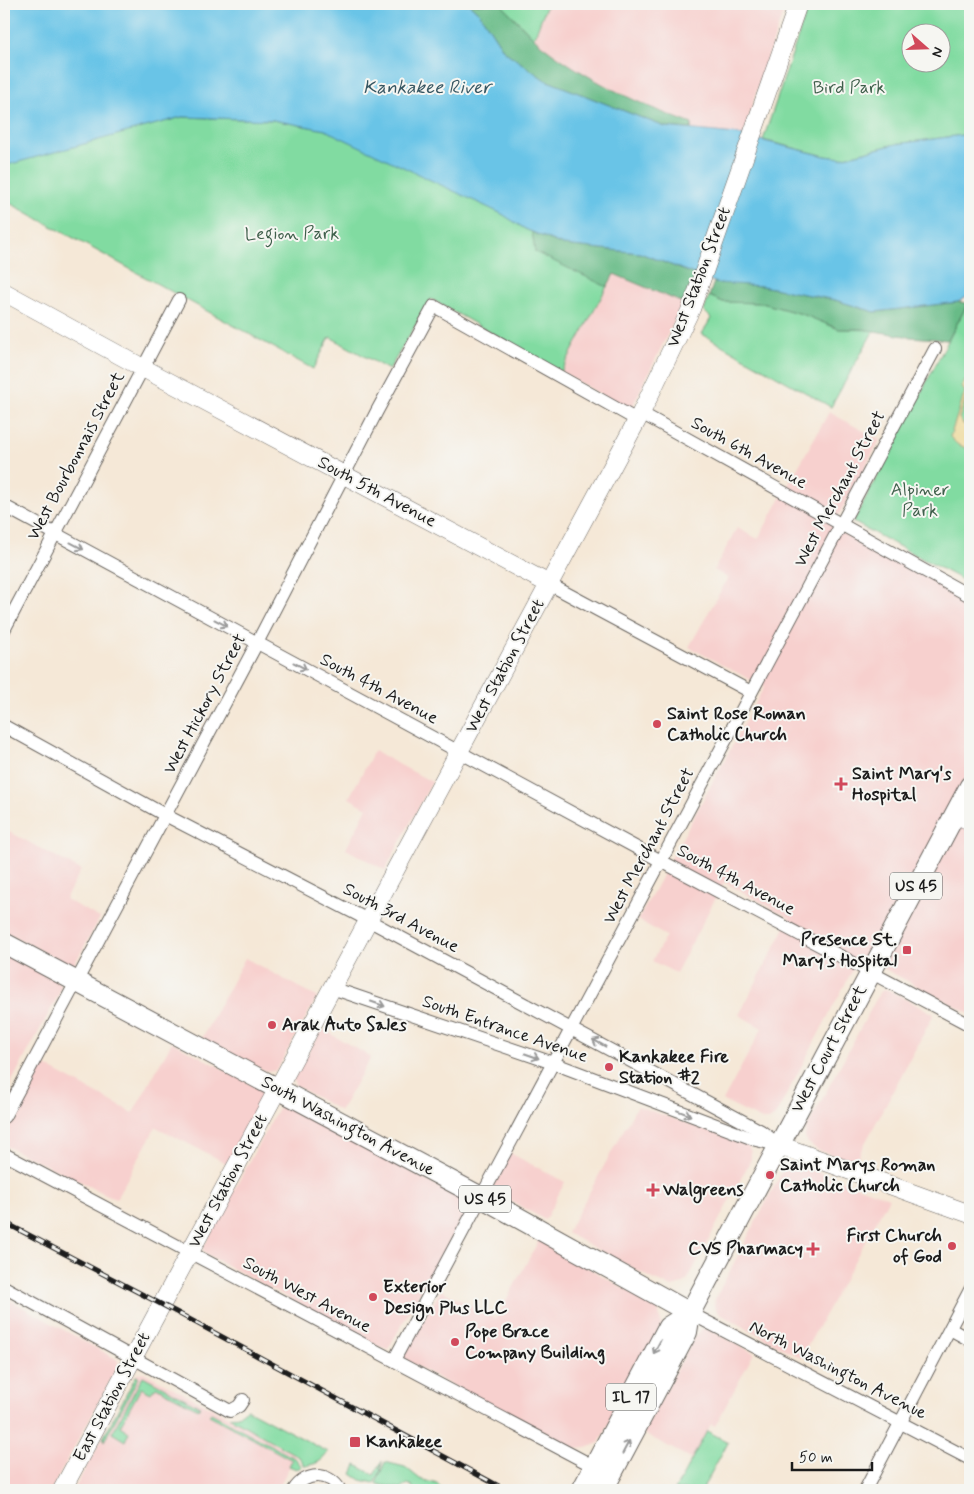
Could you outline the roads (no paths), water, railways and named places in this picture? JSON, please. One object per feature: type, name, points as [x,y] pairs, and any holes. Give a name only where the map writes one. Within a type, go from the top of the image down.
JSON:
[{"type":"main road","name":"West Station Street","points":[[162,1305],[639,417],[691,309],[798,4]]},
{"type":"main road","name":"South 5th Avenue","points":[[4,292],[142,368],[550,584]]},
{"type":"main road","name":"West Court Street","points":[[603,1490],[687,1332],[690,1313],[778,1145],[871,972],[966,806]]},
{"type":"main road","name":"South Washington Avenue","points":[[4,944],[481,1197],[690,1313]]},
{"type":"main road","points":[[778,1145],[970,1214]]},
{"type":"main road","name":"East Station Street","points":[[62,1490],[162,1305]]},
{"type":"main road","name":"West Court Street","points":[[582,1490],[668,1327],[690,1313]]},
{"type":"street","name":"West Bourbonnais Street","points":[[4,630],[179,300]]},
{"type":"street","name":"South 6th Avenue","points":[[434,306],[841,524],[970,596]]},
{"type":"street","name":"West Hickory Street","points":[[4,1117],[166,815],[377,411],[434,306]]},
{"type":"street","name":"West Merchant Street","points":[[394,1360],[935,349]]},
{"type":"street","name":"South 4th Avenue","points":[[4,506],[661,861],[970,1025]]},
{"type":"street","name":"South 5th Avenue","points":[[550,584],[752,692]]},
{"type":"street","name":"South 3rd Avenue","points":[[4,726],[166,815],[572,1028],[761,1131],[778,1145]]},
{"type":"street","name":"South Entrance Avenue","points":[[332,988],[553,1063],[756,1140],[778,1145]]},
{"type":"street","name":"South West Avenue","points":[[4,1154],[594,1467]]},
{"type":"street","points":[[4,1286],[230,1410],[239,1406],[243,1400]]},
{"type":"street","points":[[866,1490],[970,1290]]},
{"type":"street","name":"North Washington Avenue","points":[[690,1313],[970,1459]]},
{"type":"street","points":[[950,1329],[970,1340]]},
{"type":"street","points":[[294,1490],[297,1484],[304,1479],[311,1476],[319,1476],[334,1482],[340,1490]]},
{"type":"water","name":"Kankakee River","points":[[4,4],[469,4],[480,14],[504,51],[545,80],[665,127],[736,134],[825,156],[841,158],[896,144],[970,134],[970,295],[958,302],[875,312],[835,300],[762,286],[717,283],[640,253],[563,245],[525,229],[502,214],[325,130],[273,120],[182,117],[4,166]]},
{"type":"railway","points":[[4,1222],[176,1312],[506,1490]]},
{"type":"place","name":"Saint Rose Roman Catholic Church","points":[[657,724]]},
{"type":"place","name":"Saint Mary's Hospital","points":[[841,784]]},
{"type":"place","name":"Presence St. Mary's Hospital","points":[[907,950]]},
{"type":"place","name":"Arak Auto Sales","points":[[272,1025]]},
{"type":"place","name":"Kankakee Fire Station #2","points":[[609,1067]]},
{"type":"place","name":"Saint Marys Roman Catholic Church","points":[[770,1175]]},
{"type":"place","name":"Walgreens","points":[[653,1190]]},
{"type":"place","name":"First Church of God","points":[[952,1246]]},
{"type":"place","name":"CVS Pharmacy","points":[[813,1249]]},
{"type":"place","name":"Exterior Design Plus LLC","points":[[373,1297]]},
{"type":"place","name":"Pope Brace Company Building","points":[[455,1342]]},
{"type":"place","name":"Kankakee","points":[[355,1442]]},
{"type":"park label","name":"Bird Park","points":[[849,88]]},
{"type":"park label","name":"Legion Park","points":[[292,234]]},
{"type":"park label","name":"Alpiner Park","points":[[920,500]]}]
